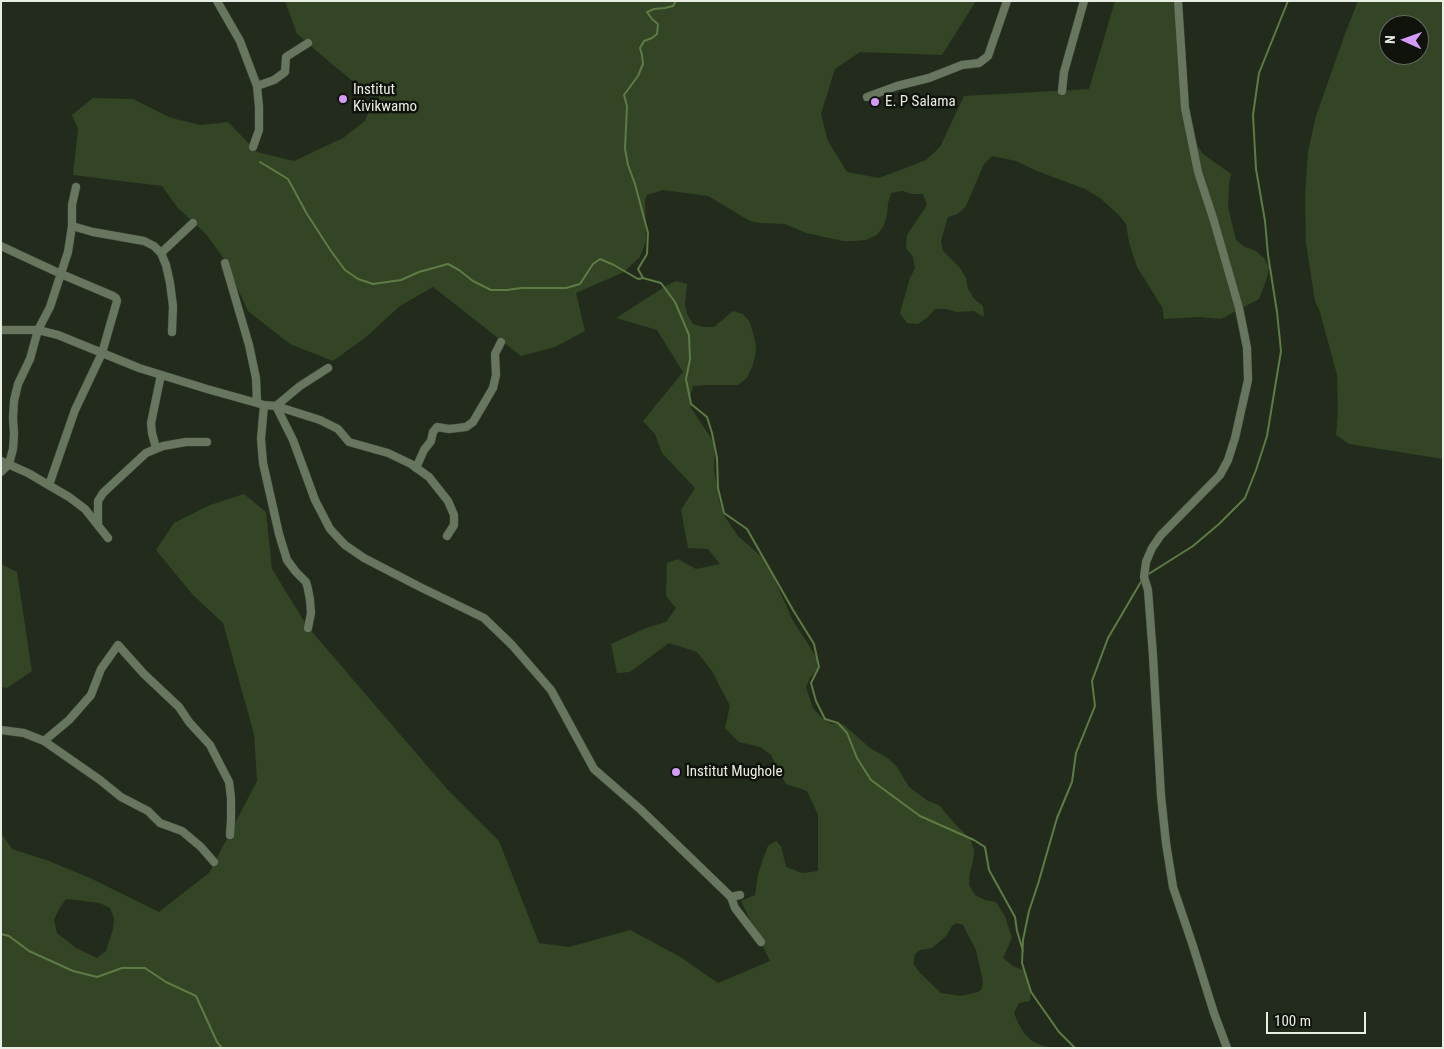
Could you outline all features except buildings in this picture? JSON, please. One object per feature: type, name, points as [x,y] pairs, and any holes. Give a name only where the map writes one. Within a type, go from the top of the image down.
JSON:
[{"type":"street","points":[[218,1],[240,41],[257,86],[259,130],[253,147]]},
{"type":"street","points":[[867,97],[896,86],[929,78],[962,65],[980,63],[988,56],[1007,1]]},
{"type":"street","points":[[1062,92],[1064,72],[1084,1]]},
{"type":"street","points":[[1178,1],[1185,108],[1198,172],[1239,308],[1248,348],[1248,380],[1228,460],[1220,475],[1161,535],[1152,548],[1146,562],[1144,577],[1148,590],[1166,843],[1173,887],[1226,1048]]},
{"type":"street","points":[[257,86],[274,80],[285,72],[286,57],[308,43]]},
{"type":"street","points":[[1,472],[13,450],[13,418],[18,384],[30,359],[38,330],[50,307],[68,252],[72,226],[72,205],[76,187]]},
{"type":"street","points":[[161,253],[193,223]]},
{"type":"street","points":[[72,226],[92,232],[144,240],[161,253],[170,283],[173,306],[172,332]]},
{"type":"street","points":[[1,246],[116,298],[117,301],[102,353],[76,410],[49,485]]},
{"type":"street","points":[[225,263],[249,345],[261,403],[263,463],[278,534],[287,560],[306,582],[308,589],[311,613],[308,628]]},
{"type":"street","points":[[1,330],[38,330],[58,335],[161,375],[320,420],[338,429],[349,442],[388,453],[429,477],[448,501],[454,515],[454,525],[447,536]]},
{"type":"street","points":[[416,468],[437,427],[449,429],[466,427],[473,422],[493,388],[496,375],[495,354],[501,342]]},
{"type":"street","points":[[276,406],[300,386],[328,368]]},
{"type":"street","points":[[156,448],[152,433],[152,423],[161,375]]},
{"type":"street","points":[[276,406],[293,440],[315,500],[330,529],[345,545],[364,558],[484,618],[512,645],[551,690],[594,768],[736,896],[735,908],[761,942]]},
{"type":"street","points":[[98,525],[98,501],[103,493],[146,454],[156,448],[186,442],[207,442]]},
{"type":"street","points":[[5,463],[49,485],[68,497],[84,509],[108,538]]},
{"type":"street","points":[[44,741],[69,720],[91,695],[101,669],[118,645],[144,674],[179,707],[189,722],[210,744],[230,782],[230,835]]},
{"type":"street","points":[[1,730],[24,733],[44,741],[121,797],[148,811],[160,823],[182,831],[201,847],[214,862]]},
{"type":"green space","points":[[285,1],[976,1],[942,55],[860,52],[835,69],[821,114],[828,141],[847,172],[879,178],[926,160],[940,147],[964,96],[1089,89],[1115,1],[1180,1],[1186,96],[1197,145],[1203,154],[1231,174],[1228,207],[1236,240],[1245,247],[1256,251],[1264,258],[1269,267],[1267,278],[1259,299],[1221,319],[1200,317],[1164,319],[1162,307],[1137,267],[1129,242],[1126,224],[1119,215],[1100,198],[1085,189],[1016,161],[992,156],[984,164],[966,206],[958,214],[948,217],[941,241],[943,251],[960,268],[966,278],[968,289],[974,299],[983,306],[984,317],[974,311],[957,312],[935,309],[918,324],[907,323],[900,313],[910,278],[915,268],[913,257],[906,248],[907,235],[927,205],[923,194],[902,191],[891,193],[884,225],[877,235],[866,240],[843,241],[806,233],[785,224],[750,221],[708,196],[663,190],[647,195],[645,200],[646,241],[640,257],[624,272],[576,293],[585,331],[555,347],[521,356],[433,287],[400,306],[366,337],[333,361],[290,344],[248,311],[224,259],[206,234],[178,208],[162,186],[73,175],[78,129],[72,115],[93,98],[133,99],[171,118],[201,125],[228,122],[257,152],[294,161],[343,138],[365,121],[374,98],[297,34]]},
{"type":"green space","points":[[1358,1],[1443,1],[1443,459],[1349,444],[1336,435],[1338,411],[1337,375],[1320,312],[1315,301],[1306,243],[1305,197],[1308,151],[1316,116]]},
{"type":"green space","points":[[676,281],[687,284],[685,304],[687,314],[693,324],[703,327],[714,327],[733,311],[743,314],[750,322],[756,345],[755,357],[747,378],[738,385],[693,386],[690,397],[691,408],[715,447],[714,470],[720,504],[725,517],[738,536],[762,557],[773,576],[792,619],[817,658],[818,669],[810,678],[806,687],[813,708],[821,717],[832,724],[843,724],[870,748],[889,759],[897,767],[909,787],[928,801],[939,805],[971,840],[974,851],[969,885],[975,895],[985,900],[996,902],[1005,916],[1012,938],[1003,958],[1013,966],[1023,970],[1031,989],[1030,1001],[1019,1003],[1014,1013],[1018,1023],[1032,1041],[1043,1046],[1056,1048],[1,1048],[1,833],[12,849],[49,861],[90,878],[159,912],[209,873],[257,781],[254,734],[223,623],[193,595],[156,550],[174,523],[210,505],[244,494],[266,512],[272,569],[307,626],[447,789],[499,841],[539,943],[569,947],[630,930],[679,956],[718,983],[770,961],[741,901],[755,895],[758,875],[768,846],[776,841],[781,846],[786,867],[802,873],[818,871],[818,815],[807,791],[786,784],[771,755],[760,747],[739,742],[725,728],[730,706],[712,671],[697,652],[669,643],[630,672],[617,673],[611,644],[646,628],[666,622],[676,608],[666,596],[667,563],[678,559],[696,569],[720,564],[708,549],[688,548],[681,510],[695,488],[662,453],[655,434],[643,421],[683,372],[657,330],[616,318]],"holes":[[[66,899],[100,903],[110,908],[114,918],[113,929],[106,951],[97,958],[76,948],[57,933],[54,920]],[[957,923],[963,925],[976,950],[983,981],[982,989],[978,992],[961,996],[941,993],[914,965],[915,954],[920,950],[932,948]]]},
{"type":"green space","points":[[1,564],[17,572],[32,671],[7,688],[1,687]]},
{"type":"waterway","points":[[676,1],[673,6],[647,12],[658,24],[657,34],[644,41],[640,48],[643,64],[638,76],[624,95],[627,106],[625,149],[648,233],[647,254],[638,269],[643,278],[661,283],[675,302],[689,335],[690,359],[686,379],[691,404],[707,417],[712,433],[717,458],[718,488],[724,513],[747,529],[814,644],[819,667],[811,683],[816,701],[825,719],[838,723],[847,733],[857,758],[871,780],[920,816],[974,840],[985,847],[989,870],[1015,917],[1023,951]]},
{"type":"waterway","points":[[1147,575],[1193,546],[1245,498],[1267,436],[1281,351],[1265,221],[1256,169],[1253,115],[1259,73],[1288,1]]},
{"type":"waterway","points":[[260,162],[288,179],[307,214],[345,270],[358,279],[373,284],[401,280],[419,272],[448,264],[473,281],[491,290],[566,288],[580,284],[593,264],[600,259],[638,279],[643,278]]},
{"type":"waterway","points":[[1075,1048],[1059,1032],[1031,992],[1022,963],[1023,940],[1029,911],[1057,818],[1072,782],[1076,753],[1095,706],[1092,681],[1108,638],[1142,580]]},
{"type":"waterway","points":[[1,934],[9,936],[29,951],[73,971],[97,977],[122,968],[145,968],[166,982],[196,996],[217,1042],[222,1048]]},
{"type":"place","name":"Institut Kivikwamo","points":[[343,99]]},
{"type":"place","name":"E. P Salama","points":[[875,102]]},
{"type":"place","name":"Institut Mughole","points":[[676,772]]}]
